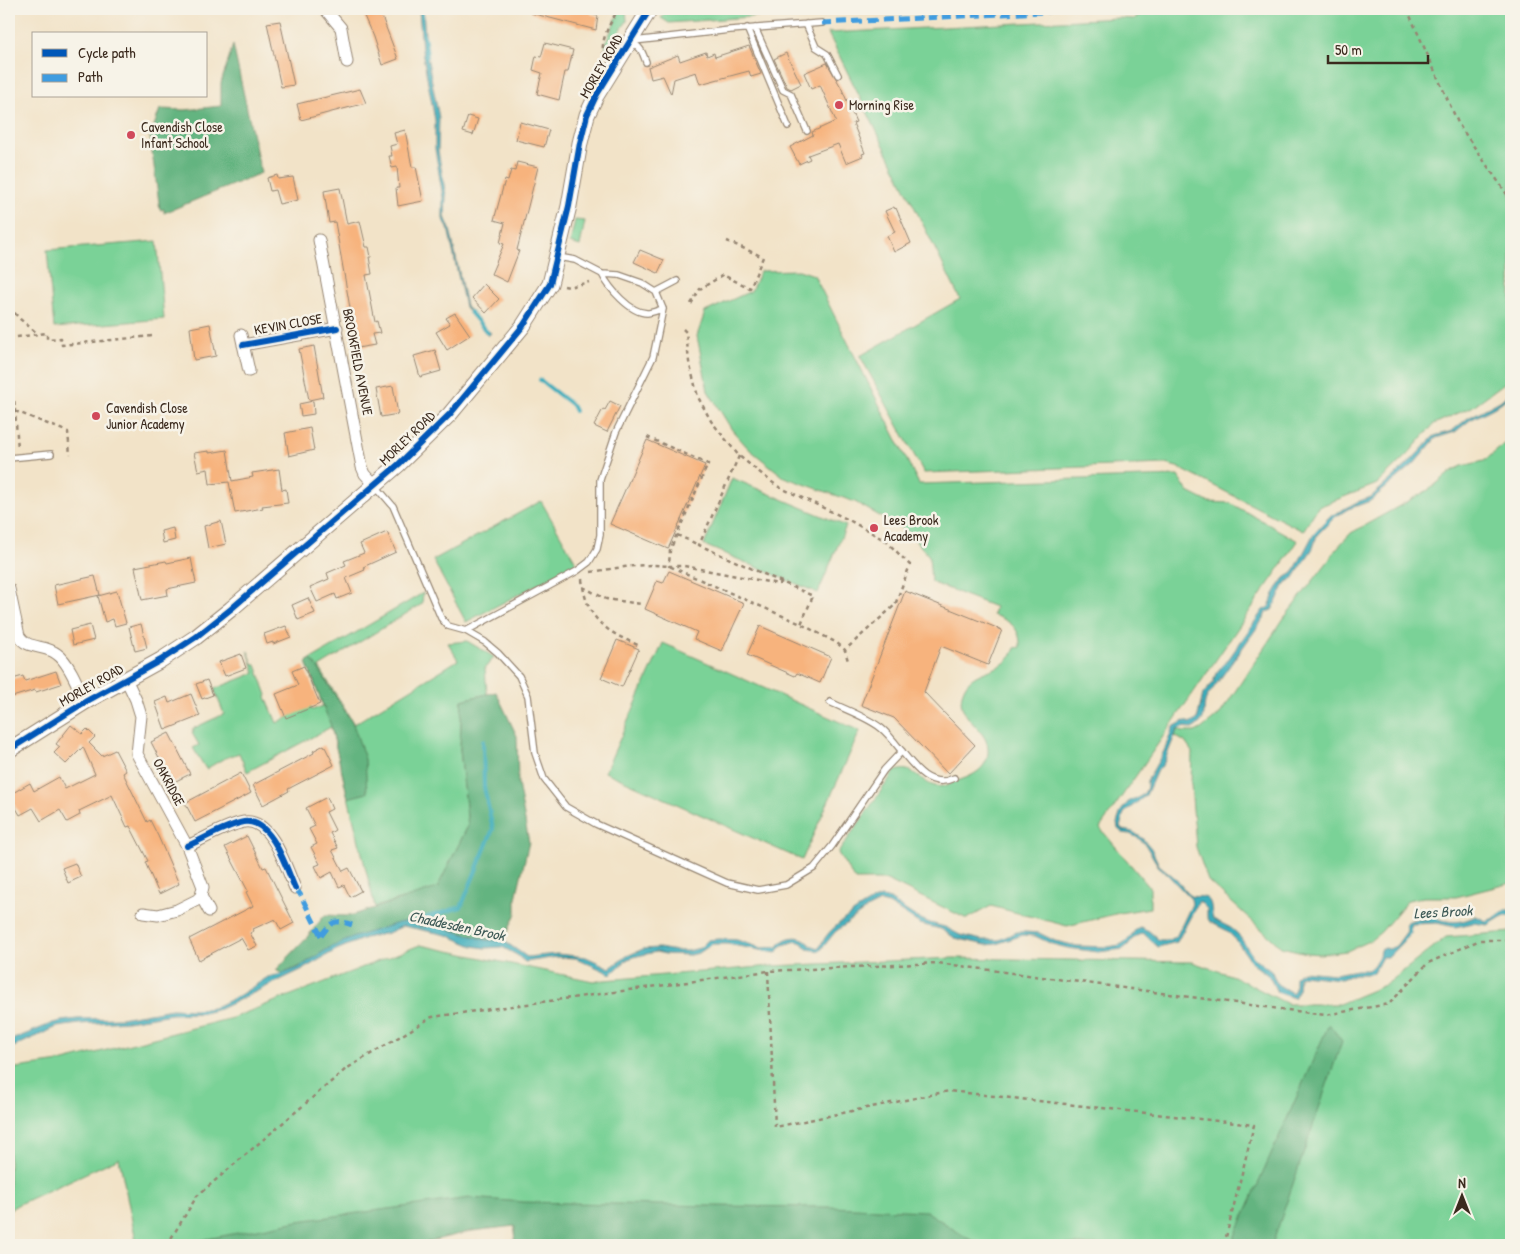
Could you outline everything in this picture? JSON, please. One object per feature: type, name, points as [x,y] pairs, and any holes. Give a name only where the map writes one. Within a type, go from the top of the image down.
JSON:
[{"type":"street","points":[[325,9],[341,28],[346,62]]},
{"type":"street","name":"MORLEY ROAD","points":[[9,750],[86,702],[168,655],[210,626],[399,464],[450,414],[517,334],[550,284],[570,206],[580,143],[587,116],[596,96],[650,9]]},
{"type":"street","name":"BROOKFIELD AVENUE","points":[[319,240],[362,467],[365,474],[375,485]]},
{"type":"street","name":"KEVIN CLOSE","points":[[249,371],[242,340],[336,328]]},
{"type":"street","points":[[9,589],[19,636],[22,641],[26,644],[50,649],[59,654],[86,702]]},
{"type":"street","name":"OAKRIDGE","points":[[126,679],[141,716],[137,754],[187,846],[204,887],[201,896],[209,911]]},
{"type":"street","points":[[187,846],[234,825],[245,822],[257,823],[267,830],[278,849],[295,888]]},
{"type":"street","points":[[143,913],[158,915],[177,910],[201,896]]},
{"type":"lane","name":"MORLEY ROAD","points":[[629,41],[747,28],[822,23]]},
{"type":"lane","points":[[806,24],[816,47],[827,54],[838,74]]},
{"type":"lane","points":[[747,28],[788,126]]},
{"type":"lane","points":[[755,28],[783,90],[792,94],[807,131]]},
{"type":"lane","points":[[629,41],[637,44],[646,62]]},
{"type":"lane","points":[[466,631],[578,571],[589,562],[597,549],[600,535],[600,480],[616,432],[653,357],[664,310],[656,292],[642,283],[619,275],[602,274],[575,260],[558,257]]},
{"type":"lane","points":[[602,274],[609,287],[630,306],[646,313],[664,310]]},
{"type":"lane","points":[[656,292],[677,281]]},
{"type":"lane","points":[[9,458],[51,454]]},
{"type":"lane","points":[[375,485],[392,506],[442,618],[448,626],[466,631],[485,642],[519,676],[528,696],[535,753],[544,779],[566,807],[596,824],[727,883],[758,890],[786,885],[814,868],[832,846],[884,770],[902,751]]},
{"type":"lane","points":[[830,702],[882,728],[925,777],[942,782],[954,778]]},
{"type":"path","points":[[611,71],[603,55],[602,46],[607,30],[618,9]]},
{"type":"path","points":[[1407,9],[1459,125],[1511,200]]},
{"type":"path","points":[[691,304],[700,289],[723,275],[750,288],[763,257],[727,241]]},
{"type":"path","points":[[564,286],[569,287],[589,282]]},
{"type":"path","points":[[9,307],[38,334]]},
{"type":"path","points":[[683,329],[686,332],[689,362],[698,397],[711,421],[739,456],[777,486],[846,519],[886,541],[910,566],[895,605],[845,650]]},
{"type":"path","points":[[9,338],[47,333],[48,340],[61,338],[62,345],[152,336]]},
{"type":"path","points":[[9,398],[14,398],[18,457]]},
{"type":"path","points":[[15,411],[68,432],[70,455]]},
{"type":"path","points":[[647,437],[708,464],[670,550],[669,566]]},
{"type":"path","points":[[699,545],[739,456]]},
{"type":"path","points":[[677,535],[813,596],[801,624]]},
{"type":"path","points":[[578,571],[584,573],[652,564],[684,566],[780,584],[782,582]]},
{"type":"path","points":[[669,566],[801,624],[838,643],[845,650],[848,661]]},
{"type":"path","points":[[578,571],[582,577],[586,601],[598,621],[616,636],[638,645]]},
{"type":"path","points":[[583,587],[606,599],[641,604]]},
{"type":"path","points":[[167,1245],[197,1196],[346,1069],[432,1017],[768,971],[938,963],[1325,1016],[1389,1004],[1428,963],[1480,940],[1511,940]]},
{"type":"path","points":[[768,971],[775,1127],[949,1091],[1254,1125],[1224,1245]]},
{"type":"green space","points":[[620,9],[626,10],[627,21],[607,50],[605,45]]},
{"type":"green space","points":[[667,9],[941,9],[816,12],[669,23],[661,18]]},
{"type":"green space","points":[[1179,9],[1511,9],[1511,374],[1507,381],[1472,407],[1434,424],[1407,455],[1377,484],[1318,507],[1303,531],[1177,467],[1165,464],[924,473],[860,356],[960,299],[828,33],[1119,18],[1134,19],[1151,11]]},
{"type":"green space","points":[[233,45],[261,173],[164,213],[164,209],[160,210],[150,137],[160,109],[185,110],[221,106],[221,83]]},
{"type":"green space","points":[[575,220],[585,221],[580,246],[570,243]]},
{"type":"green space","points":[[157,241],[164,319],[54,328],[47,250]]},
{"type":"green space","points":[[799,270],[814,275],[919,484],[1178,476],[1188,492],[1208,502],[1230,503],[1298,541],[1100,828],[1150,888],[1150,908],[1119,913],[1067,926],[991,906],[967,919],[887,880],[855,880],[838,853],[894,772],[901,770],[911,771],[929,784],[942,786],[971,776],[984,765],[988,755],[986,741],[966,714],[962,707],[961,699],[964,689],[969,682],[982,673],[1004,663],[1015,648],[1020,647],[1020,640],[1016,630],[1009,622],[993,615],[995,607],[931,582],[929,556],[908,532],[855,502],[784,477],[749,449],[732,430],[708,391],[697,336],[705,312],[751,291],[760,271]]},
{"type":"green space","points":[[1511,439],[1511,883],[1456,897],[1424,897],[1408,900],[1381,932],[1371,940],[1347,951],[1320,954],[1281,947],[1208,881],[1196,847],[1191,784],[1192,752],[1185,742],[1175,736],[1177,730],[1195,732],[1220,714],[1284,618],[1336,549],[1351,533],[1430,489],[1452,471],[1462,466],[1484,461]]},
{"type":"green space","points":[[732,478],[846,526],[818,593],[704,545]]},
{"type":"green space","points":[[541,501],[577,564],[466,622],[433,560]]},
{"type":"green space","points":[[423,593],[422,604],[319,667],[354,724],[458,660],[448,643],[467,641],[494,657],[485,668],[487,694],[462,700],[460,749],[468,826],[437,889],[375,907],[331,727],[247,772],[239,753],[223,759],[206,769],[193,748],[199,745],[192,733],[194,732],[192,729],[224,714],[214,689],[255,673],[248,651],[253,664],[256,665],[277,723],[310,705],[312,710],[323,706],[306,662]]},
{"type":"green space","points":[[663,643],[860,731],[802,860],[605,772]]},
{"type":"green space","points":[[311,659],[353,724],[365,759],[367,793],[348,798],[331,726],[306,662]]},
{"type":"green space","points":[[496,692],[517,736],[518,784],[529,842],[516,898],[516,913],[504,941],[486,939],[435,926],[412,924],[432,918],[388,927],[329,948],[301,966],[282,974],[276,970],[303,942],[325,915],[350,916],[437,888],[468,826],[460,749],[462,700]]},
{"type":"green space","points":[[1511,932],[1511,1245],[573,1245],[570,1224],[468,1223],[335,1245],[137,1245],[119,1158],[9,1210],[9,1069],[60,1062],[232,1018],[420,945],[593,981],[772,966],[953,958],[1192,962],[1233,976],[1288,1004],[1339,1004],[1387,984],[1446,937]]},
{"type":"green space","points":[[1329,1024],[1342,1041],[1272,1245],[1231,1245]]},
{"type":"green space","points":[[470,1198],[523,1202],[830,1207],[926,1211],[967,1238],[983,1245],[514,1245],[515,1226],[472,1231],[415,1245],[177,1245],[298,1221]]},
{"type":"water","points":[[419,9],[423,9],[426,51],[439,118],[438,151],[446,196],[445,217],[450,229],[466,306],[481,326],[491,333],[488,336],[465,307],[448,228],[443,219],[443,197],[435,149],[435,120],[422,50]]},
{"type":"water","points":[[1511,392],[1511,395],[1495,407],[1470,420],[1455,432],[1436,438],[1413,465],[1370,501],[1348,509],[1335,517],[1317,535],[1313,548],[1293,579],[1286,582],[1272,610],[1266,612],[1264,618],[1207,697],[1201,721],[1192,729],[1185,727],[1177,730],[1163,765],[1157,770],[1146,795],[1124,813],[1120,827],[1122,830],[1133,832],[1142,838],[1151,848],[1159,865],[1174,877],[1190,896],[1203,897],[1209,900],[1213,919],[1231,928],[1238,934],[1254,958],[1272,972],[1277,984],[1292,993],[1295,989],[1295,977],[1302,971],[1335,974],[1368,970],[1379,956],[1380,950],[1396,946],[1407,931],[1405,924],[1412,920],[1432,917],[1455,922],[1476,916],[1486,921],[1505,910],[1511,910],[1511,916],[1503,916],[1488,925],[1473,923],[1455,927],[1437,923],[1411,924],[1411,933],[1388,957],[1382,957],[1374,972],[1354,974],[1341,979],[1302,975],[1299,977],[1298,991],[1294,998],[1277,992],[1269,976],[1253,964],[1236,940],[1226,930],[1210,922],[1207,917],[1207,909],[1199,901],[1177,942],[1158,947],[1143,933],[1134,937],[1123,949],[1098,952],[1068,948],[1052,944],[1035,936],[1023,935],[996,944],[986,945],[955,938],[941,929],[920,924],[889,904],[880,902],[868,908],[835,932],[820,951],[807,949],[802,943],[797,941],[783,945],[776,953],[727,944],[712,944],[699,953],[690,955],[656,952],[637,956],[628,959],[611,974],[576,958],[557,957],[525,962],[502,947],[485,948],[473,946],[447,935],[403,926],[388,933],[365,938],[336,950],[305,968],[220,1009],[203,1013],[172,1014],[127,1021],[57,1027],[9,1049],[9,1041],[62,1021],[121,1018],[172,1009],[195,1010],[213,1008],[240,995],[268,977],[298,968],[329,948],[354,937],[398,923],[418,919],[434,918],[412,924],[421,927],[436,926],[486,940],[504,941],[527,957],[557,954],[586,957],[610,968],[627,956],[643,949],[659,948],[688,951],[700,948],[708,940],[737,940],[761,948],[778,947],[788,938],[798,937],[807,941],[810,945],[819,948],[829,933],[843,921],[859,909],[881,897],[890,900],[916,917],[930,923],[945,927],[960,935],[982,940],[999,940],[1017,932],[1025,932],[1039,933],[1055,941],[1077,946],[1108,947],[1120,945],[1128,940],[1136,929],[1140,927],[1149,931],[1159,940],[1169,940],[1176,937],[1192,904],[1191,899],[1160,869],[1145,844],[1138,838],[1123,833],[1118,829],[1117,823],[1121,811],[1130,800],[1137,798],[1145,792],[1147,781],[1164,751],[1173,727],[1184,721],[1191,723],[1197,720],[1203,694],[1213,683],[1216,673],[1230,657],[1263,610],[1269,607],[1283,579],[1293,573],[1314,533],[1329,517],[1357,502],[1371,497],[1406,466],[1434,436],[1452,431],[1468,418],[1500,401]]},
{"type":"building","points":[[361,9],[379,9],[398,59],[382,65]]},
{"type":"building","points":[[531,9],[591,10],[591,14],[598,16],[596,30],[531,13]]},
{"type":"building","points":[[280,21],[294,85],[281,87],[267,23]]},
{"type":"building","points":[[545,43],[573,50],[568,72],[565,72],[559,100],[537,94],[542,73],[533,70],[536,56],[541,57]]},
{"type":"building","points":[[749,46],[761,74],[751,77],[749,71],[700,84],[696,72],[674,79],[671,94],[663,76],[651,79],[648,67],[678,55],[680,61],[706,52],[707,56],[714,53],[715,57]]},
{"type":"building","points":[[786,53],[801,84],[791,89],[787,87],[774,59]]},
{"type":"building","name":"Morning Rise","points":[[827,63],[841,87],[856,122],[853,123],[865,153],[862,154],[863,156],[846,163],[838,144],[808,155],[810,159],[799,164],[790,147],[813,135],[812,132],[836,121],[820,85],[811,89],[804,73]]},
{"type":"building","points":[[360,89],[366,103],[301,120],[297,104]]},
{"type":"building","points":[[468,116],[478,119],[473,135],[463,132]]},
{"type":"building","points":[[520,122],[549,130],[544,147],[516,140]]},
{"type":"building","points":[[405,130],[412,167],[416,167],[423,201],[398,206],[396,188],[399,188],[397,167],[392,168],[389,156],[392,156],[390,146],[397,144],[394,133]]},
{"type":"building","points":[[517,162],[538,167],[517,250],[519,251],[507,282],[491,274],[504,244],[500,243],[505,223],[494,220],[505,180],[508,181],[511,170],[515,171]]},
{"type":"building","points":[[277,175],[278,179],[293,177],[298,200],[279,204],[275,190],[270,191],[267,178]]},
{"type":"building","points":[[340,188],[347,224],[360,221],[366,247],[369,247],[372,274],[366,275],[375,322],[377,321],[380,333],[372,334],[375,345],[357,348],[335,222],[329,223],[324,191]]},
{"type":"building","points":[[894,207],[911,243],[894,252],[887,236],[895,232],[885,211]]},
{"type":"building","points":[[640,250],[664,260],[658,273],[634,262]]},
{"type":"building","points":[[484,284],[499,299],[486,313],[472,298]]},
{"type":"building","points":[[455,313],[470,335],[447,350],[436,332],[450,324],[446,318]]},
{"type":"building","points":[[210,324],[216,356],[194,360],[190,328]]},
{"type":"building","points":[[314,346],[323,397],[309,400],[299,349]]},
{"type":"building","points":[[435,350],[441,371],[420,377],[414,356]]},
{"type":"building","points":[[393,386],[398,414],[381,417],[376,389]]},
{"type":"building","points":[[313,401],[314,414],[301,416],[299,404]]},
{"type":"building","points":[[610,401],[620,406],[607,432],[594,426],[603,409],[605,410]]},
{"type":"building","points":[[310,428],[314,450],[289,456],[285,433]]},
{"type":"building","points":[[647,440],[705,465],[668,549],[610,524]]},
{"type":"building","points":[[227,450],[232,481],[253,477],[252,473],[279,469],[282,490],[286,489],[288,503],[262,506],[263,508],[235,513],[229,482],[210,484],[208,469],[198,471],[194,453]]},
{"type":"building","points":[[221,521],[226,544],[208,548],[204,526]]},
{"type":"building","points":[[173,528],[175,540],[163,543],[161,531]]},
{"type":"building","points":[[387,532],[396,552],[363,567],[365,570],[346,578],[352,593],[337,599],[335,594],[317,602],[310,587],[329,579],[327,573],[346,565],[344,561],[364,553],[360,544]]},
{"type":"building","points":[[191,558],[196,583],[167,589],[168,595],[142,600],[135,567]]},
{"type":"building","points":[[669,571],[744,603],[722,651],[694,639],[697,632],[645,609],[657,581],[663,583]]},
{"type":"building","points":[[95,576],[100,595],[58,604],[54,585]]},
{"type":"building","points":[[117,591],[126,623],[115,626],[113,619],[105,622],[98,596]]},
{"type":"building","points":[[905,591],[1002,630],[988,665],[941,646],[924,692],[975,745],[948,774],[894,718],[861,705]]},
{"type":"building","points":[[308,598],[315,613],[298,620],[292,605]]},
{"type":"building","points":[[141,624],[147,648],[135,651],[129,627]]},
{"type":"building","points":[[90,625],[94,640],[73,645],[70,630]]},
{"type":"building","points":[[286,626],[291,637],[273,644],[273,642],[267,644],[264,634]]},
{"type":"building","points":[[760,626],[831,657],[820,683],[797,673],[795,676],[747,655]]},
{"type":"building","points":[[617,640],[639,649],[622,687],[601,678]]},
{"type":"building","points":[[241,654],[246,668],[225,676],[219,662]]},
{"type":"building","points":[[304,666],[320,704],[286,718],[276,694],[298,685],[292,671]]},
{"type":"building","points":[[56,671],[61,684],[9,698],[9,680],[23,676],[25,681]]},
{"type":"building","points":[[207,680],[213,695],[202,699],[196,684]]},
{"type":"building","points":[[191,694],[200,716],[165,730],[155,702],[167,697],[169,703]]},
{"type":"building","points":[[71,725],[82,734],[87,729],[95,737],[89,743],[102,756],[115,750],[126,771],[123,773],[147,822],[150,820],[179,884],[159,894],[145,862],[148,861],[130,826],[127,827],[112,795],[79,811],[80,815],[67,822],[60,810],[41,821],[33,808],[20,815],[13,803],[15,802],[11,794],[30,783],[34,791],[59,777],[65,789],[95,774],[83,747],[66,764],[54,753],[60,747],[56,744]]},
{"type":"building","points":[[169,733],[190,774],[172,783],[151,742]]},
{"type":"building","points":[[324,745],[334,765],[288,789],[289,791],[263,805],[253,785],[314,753],[313,751]]},
{"type":"building","points":[[241,773],[251,793],[195,822],[185,803]]},
{"type":"building","points":[[327,797],[332,809],[326,812],[335,830],[330,833],[338,848],[332,850],[343,871],[349,868],[361,891],[350,897],[344,885],[339,887],[332,872],[321,878],[315,866],[320,864],[311,847],[317,844],[309,829],[315,826],[306,808]]},
{"type":"building","points":[[247,836],[263,868],[266,867],[294,923],[281,930],[275,919],[253,929],[254,931],[250,933],[257,946],[248,950],[241,938],[199,960],[189,939],[253,906],[246,892],[248,891],[225,847]]},
{"type":"building","points":[[75,863],[81,877],[68,883],[62,868]]},
{"type":"waterway","points":[[424,36],[427,56]]},
{"type":"waterway","points":[[470,312],[487,332]]},
{"type":"waterway","points":[[540,380],[572,405],[575,411]]},
{"type":"waterway","name":"Chaddesden Brook","points":[[418,920],[461,907],[493,829],[484,787],[483,741]]},
{"type":"marked path","points":[[822,23],[1102,9]]},
{"type":"marked path","points":[[295,888],[300,894],[321,936]]},
{"type":"marked path","points":[[321,936],[334,923],[341,922],[352,925]]},
{"type":"cycle path","points":[[9,750],[85,702],[161,660],[196,637],[399,464],[450,414],[523,326],[550,284],[569,206],[587,115],[596,96],[650,9]]},
{"type":"cycle path","points":[[243,345],[337,328]]},
{"type":"cycle path","points":[[187,846],[230,826],[244,822],[254,823],[263,828],[277,846],[295,888]]},
{"type":"place","name":"Morning Rise","points":[[839,105]]},
{"type":"place","name":"Cavendish Close Infant School","points":[[131,135]]},
{"type":"place","name":"Cavendish Close Junior Academy","points":[[96,416]]},
{"type":"place","name":"Lees Brook Academy","points":[[874,528]]},
{"type":"water label","name":"Lees Brook","points":[[1443,912]]}]
